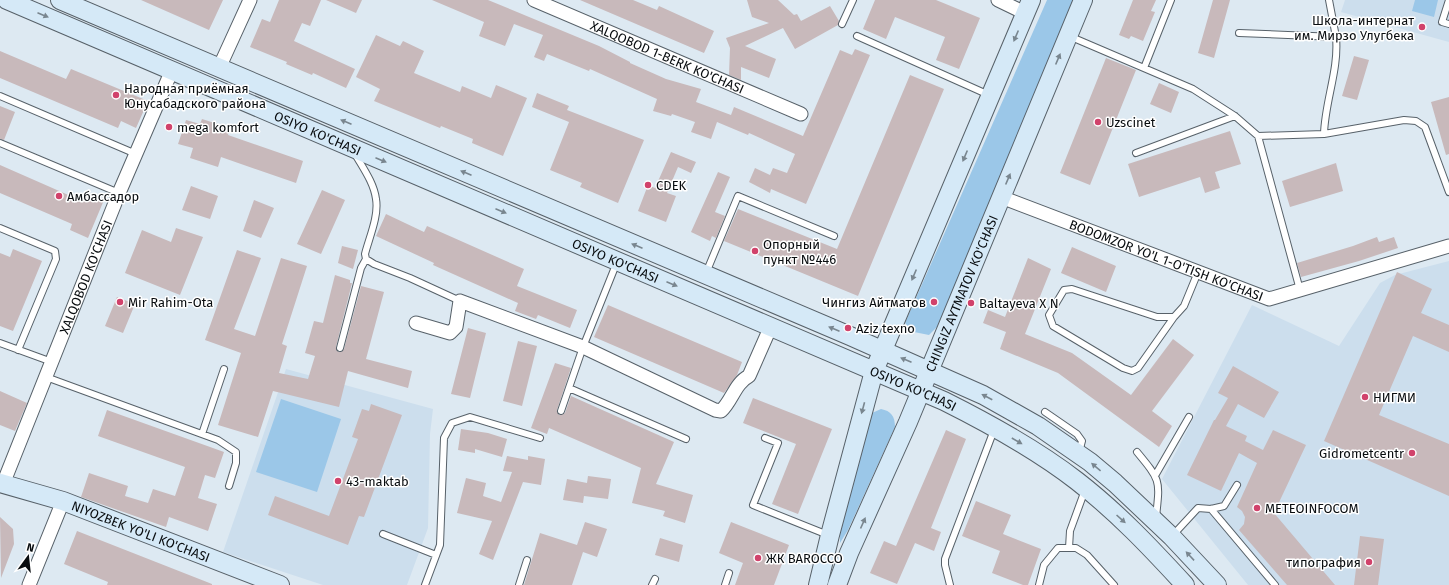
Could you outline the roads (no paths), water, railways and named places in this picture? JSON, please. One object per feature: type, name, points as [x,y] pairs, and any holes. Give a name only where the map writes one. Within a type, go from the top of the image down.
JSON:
[{"type":"main road","name":"OSIYO KO'CHASI","points":[[7,0],[921,390],[962,410],[995,428],[1053,464],[1086,488],[1145,541],[1185,585]]},
{"type":"main road","name":"OSIYO KO'CHASI","points":[[60,0],[883,350],[983,395],[1011,410],[1079,454],[1115,482],[1172,537],[1217,585]]},
{"type":"main road","name":"CHINGIZ AYTMATOV KO'CHASI","points":[[837,585],[849,553],[921,390],[1083,0]]},
{"type":"main road","points":[[818,585],[874,371],[1028,6]]},
{"type":"main road","name":"NIYOZBEK YO'LI KO'CHASI","points":[[2,483],[63,501],[260,581],[280,585]]},
{"type":"main road","points":[[829,540],[830,552],[835,558],[842,558],[849,553]]},
{"type":"street","points":[[219,68],[250,0]]},
{"type":"street","name":"XALQOBOD 1-BERK KO'CHASI","points":[[534,0],[801,114]]},
{"type":"street","points":[[998,0],[1028,6]]},
{"type":"street","name":"XALQOBOD KO'CHASI","points":[[2,483],[119,193],[172,70]]},
{"type":"street","name":"BODOMZOR YO'L 1-O'TISH KO'CHASI","points":[[1000,197],[1269,299],[1449,246]]},
{"type":"street","points":[[416,323],[450,333],[456,327],[460,301],[583,347],[715,410],[721,411],[726,407],[742,380],[749,376],[771,326]]},
{"type":"street","points":[[29,585],[63,501]]},
{"type":"lane","points":[[842,24],[853,0]]},
{"type":"lane","points":[[1144,68],[1172,0]]},
{"type":"lane","points":[[1324,134],[1326,106],[1338,55],[1329,0]]},
{"type":"lane","points":[[1448,0],[1442,22],[1449,24]]},
{"type":"lane","points":[[1239,33],[1336,37]]},
{"type":"lane","points":[[858,36],[990,96]]},
{"type":"lane","points":[[1068,36],[1193,89],[1235,116],[1258,136],[1300,290]]},
{"type":"lane","points":[[0,96],[136,154]]},
{"type":"lane","points":[[1136,153],[1235,116]]},
{"type":"lane","points":[[1258,136],[1324,134],[1404,120],[1416,121],[1425,127],[1449,192]]},
{"type":"lane","points":[[0,143],[119,193]]},
{"type":"lane","points":[[340,348],[361,268],[366,259],[365,254],[377,208],[372,184],[351,147]]},
{"type":"lane","points":[[705,275],[738,196],[834,236]]},
{"type":"lane","points":[[0,228],[55,251],[56,259],[18,350]]},
{"type":"lane","points":[[366,259],[374,264],[410,278],[460,301]]},
{"type":"lane","points":[[561,411],[583,347],[618,261]]},
{"type":"lane","points":[[1174,317],[1157,317],[1072,289],[1064,290],[1049,315],[1053,326],[1123,368],[1132,371],[1138,368],[1174,317],[1184,306],[1198,272]]},
{"type":"lane","points":[[0,343],[52,362]]},
{"type":"lane","points":[[202,434],[224,369]]},
{"type":"lane","points":[[46,377],[218,440],[236,452],[236,463],[229,486]]},
{"type":"lane","points":[[569,388],[686,439]]},
{"type":"lane","points":[[1045,412],[1077,434],[1082,441],[1079,454]]},
{"type":"lane","points":[[1156,474],[1189,417]]},
{"type":"lane","points":[[425,585],[440,545],[444,438],[452,423],[470,418],[540,438]]},
{"type":"lane","points":[[950,585],[945,559],[995,428]]},
{"type":"lane","points":[[765,438],[778,443],[753,505],[829,540]]},
{"type":"lane","points":[[1137,452],[1156,474],[1159,487],[1156,522]]},
{"type":"lane","points":[[1172,537],[1198,508],[1211,509],[1224,506],[1237,485]]},
{"type":"lane","points":[[1069,548],[1070,531],[1086,488]]},
{"type":"lane","points":[[1211,509],[1275,585]]},
{"type":"lane","points":[[383,534],[436,555]]},
{"type":"lane","points":[[1039,585],[1044,565],[1058,548],[1076,548],[1087,555],[1114,585]]},
{"type":"lane","points":[[519,585],[526,560]]},
{"type":"lane","points":[[725,585],[729,573]]},
{"type":"place","name":"Школа-интернат им. Мирзо Улугбека","points":[[1422,27]]},
{"type":"place","name":"Народная приёмная Юнусабадского района","points":[[116,95]]},
{"type":"place","name":"Uzscinet","points":[[1098,122]]},
{"type":"place","name":"mega komfort","points":[[169,127]]},
{"type":"place","name":"CDEK","points":[[648,185]]},
{"type":"place","name":"Амбассадор","points":[[59,196]]},
{"type":"place","name":"Опорный пункт №446","points":[[755,251]]},
{"type":"place","name":"Mir Rahim-Ota","points":[[120,302]]},
{"type":"place","name":"Чингиз Айтматов","points":[[934,302]]},
{"type":"place","name":"Baltayeva X N","points":[[971,303]]},
{"type":"place","name":"Aziz texno","points":[[848,328]]},
{"type":"place","name":"НИГМИ","points":[[1365,397]]},
{"type":"place","name":"Gidrometcentr","points":[[1412,453]]},
{"type":"place","name":"43-maktab","points":[[338,481]]},
{"type":"place","name":"METEOINFOCOM","points":[[1257,508]]},
{"type":"place","name":"ЖК BAROCCO","points":[[758,558]]},
{"type":"place","name":"типография","points":[[1369,562]]}]
